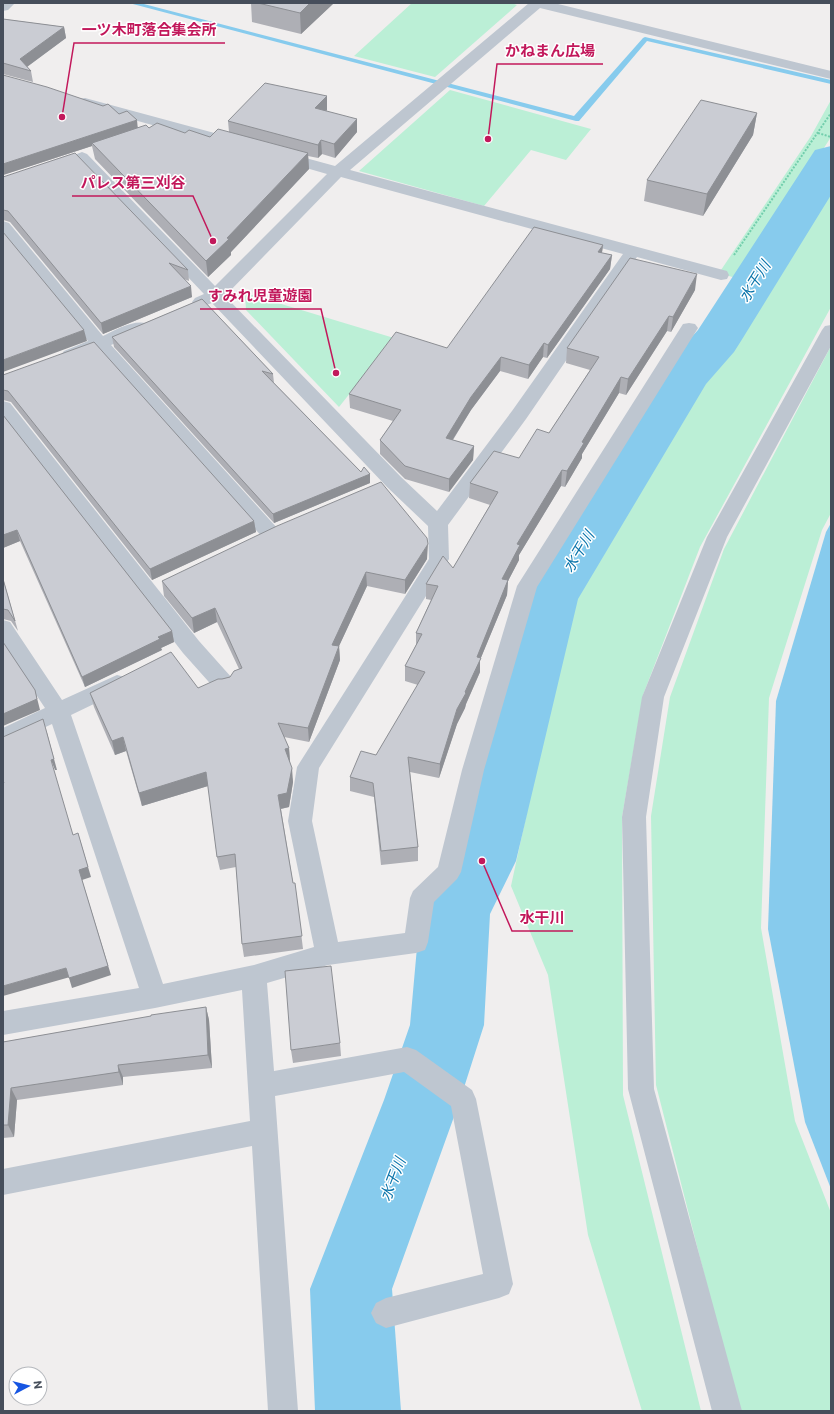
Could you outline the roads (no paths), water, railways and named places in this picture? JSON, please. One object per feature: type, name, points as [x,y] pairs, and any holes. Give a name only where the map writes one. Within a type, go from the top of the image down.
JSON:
[{"type":"street","points":[[3,7],[8,3]]},
{"type":"street","points":[[186,308],[215,296],[338,172],[537,3],[831,75]]},
{"type":"street","points":[[72,98],[338,172],[720,275]]},
{"type":"street","points":[[152,133],[173,126]]},
{"type":"street","points":[[82,157],[215,296],[387,485],[438,524]]},
{"type":"street","points":[[3,226],[100,344],[271,534]]},
{"type":"street","points":[[328,954],[300,821],[308,767],[439,559],[438,524],[519,415],[634,251]]},
{"type":"street","points":[[55,360],[100,344],[157,320]]},
{"type":"street","points":[[3,1023],[155,996],[254,976],[328,954],[416,942],[422,898],[449,872],[473,770],[527,586],[688,328]]},
{"type":"street","points":[[727,1411],[641,1089],[634,817],[653,697],[717,537],[831,330]]},
{"type":"street","points":[[3,407],[157,589],[191,646],[224,684]]},
{"type":"street","points":[[3,628],[59,712],[155,996]]},
{"type":"street","points":[[170,657],[191,646]]},
{"type":"street","points":[[3,738],[136,674]]},
{"type":"street","points":[[254,976],[283,1411]]},
{"type":"street","points":[[261,1086],[407,1059],[463,1099],[499,1284],[386,1313]]},
{"type":"street","points":[[3,1182],[265,1132]]},
{"type":"water","points":[[831,523],[831,1189],[805,1122],[768,929],[776,701],[826,532]]},
{"type":"waterway","points":[[132,3],[576,119],[645,39],[831,82]]},
{"type":"waterway","name":"水干川","points":[[358,1411],[351,1289],[422,1100],[447,1025],[455,914],[482,861],[549,598],[686,375],[716,341],[831,159]]},
{"type":"place","name":"一ツ木町落合集会所","points":[[62,117]]},
{"type":"place","name":"かねまん広場","points":[[488,139]]},
{"type":"place","name":"パレス第三刈谷","points":[[213,241]]},
{"type":"place","name":"すみれ児童遊園","points":[[336,373]]},
{"type":"place","name":"水干川","points":[[482,861]]}]
